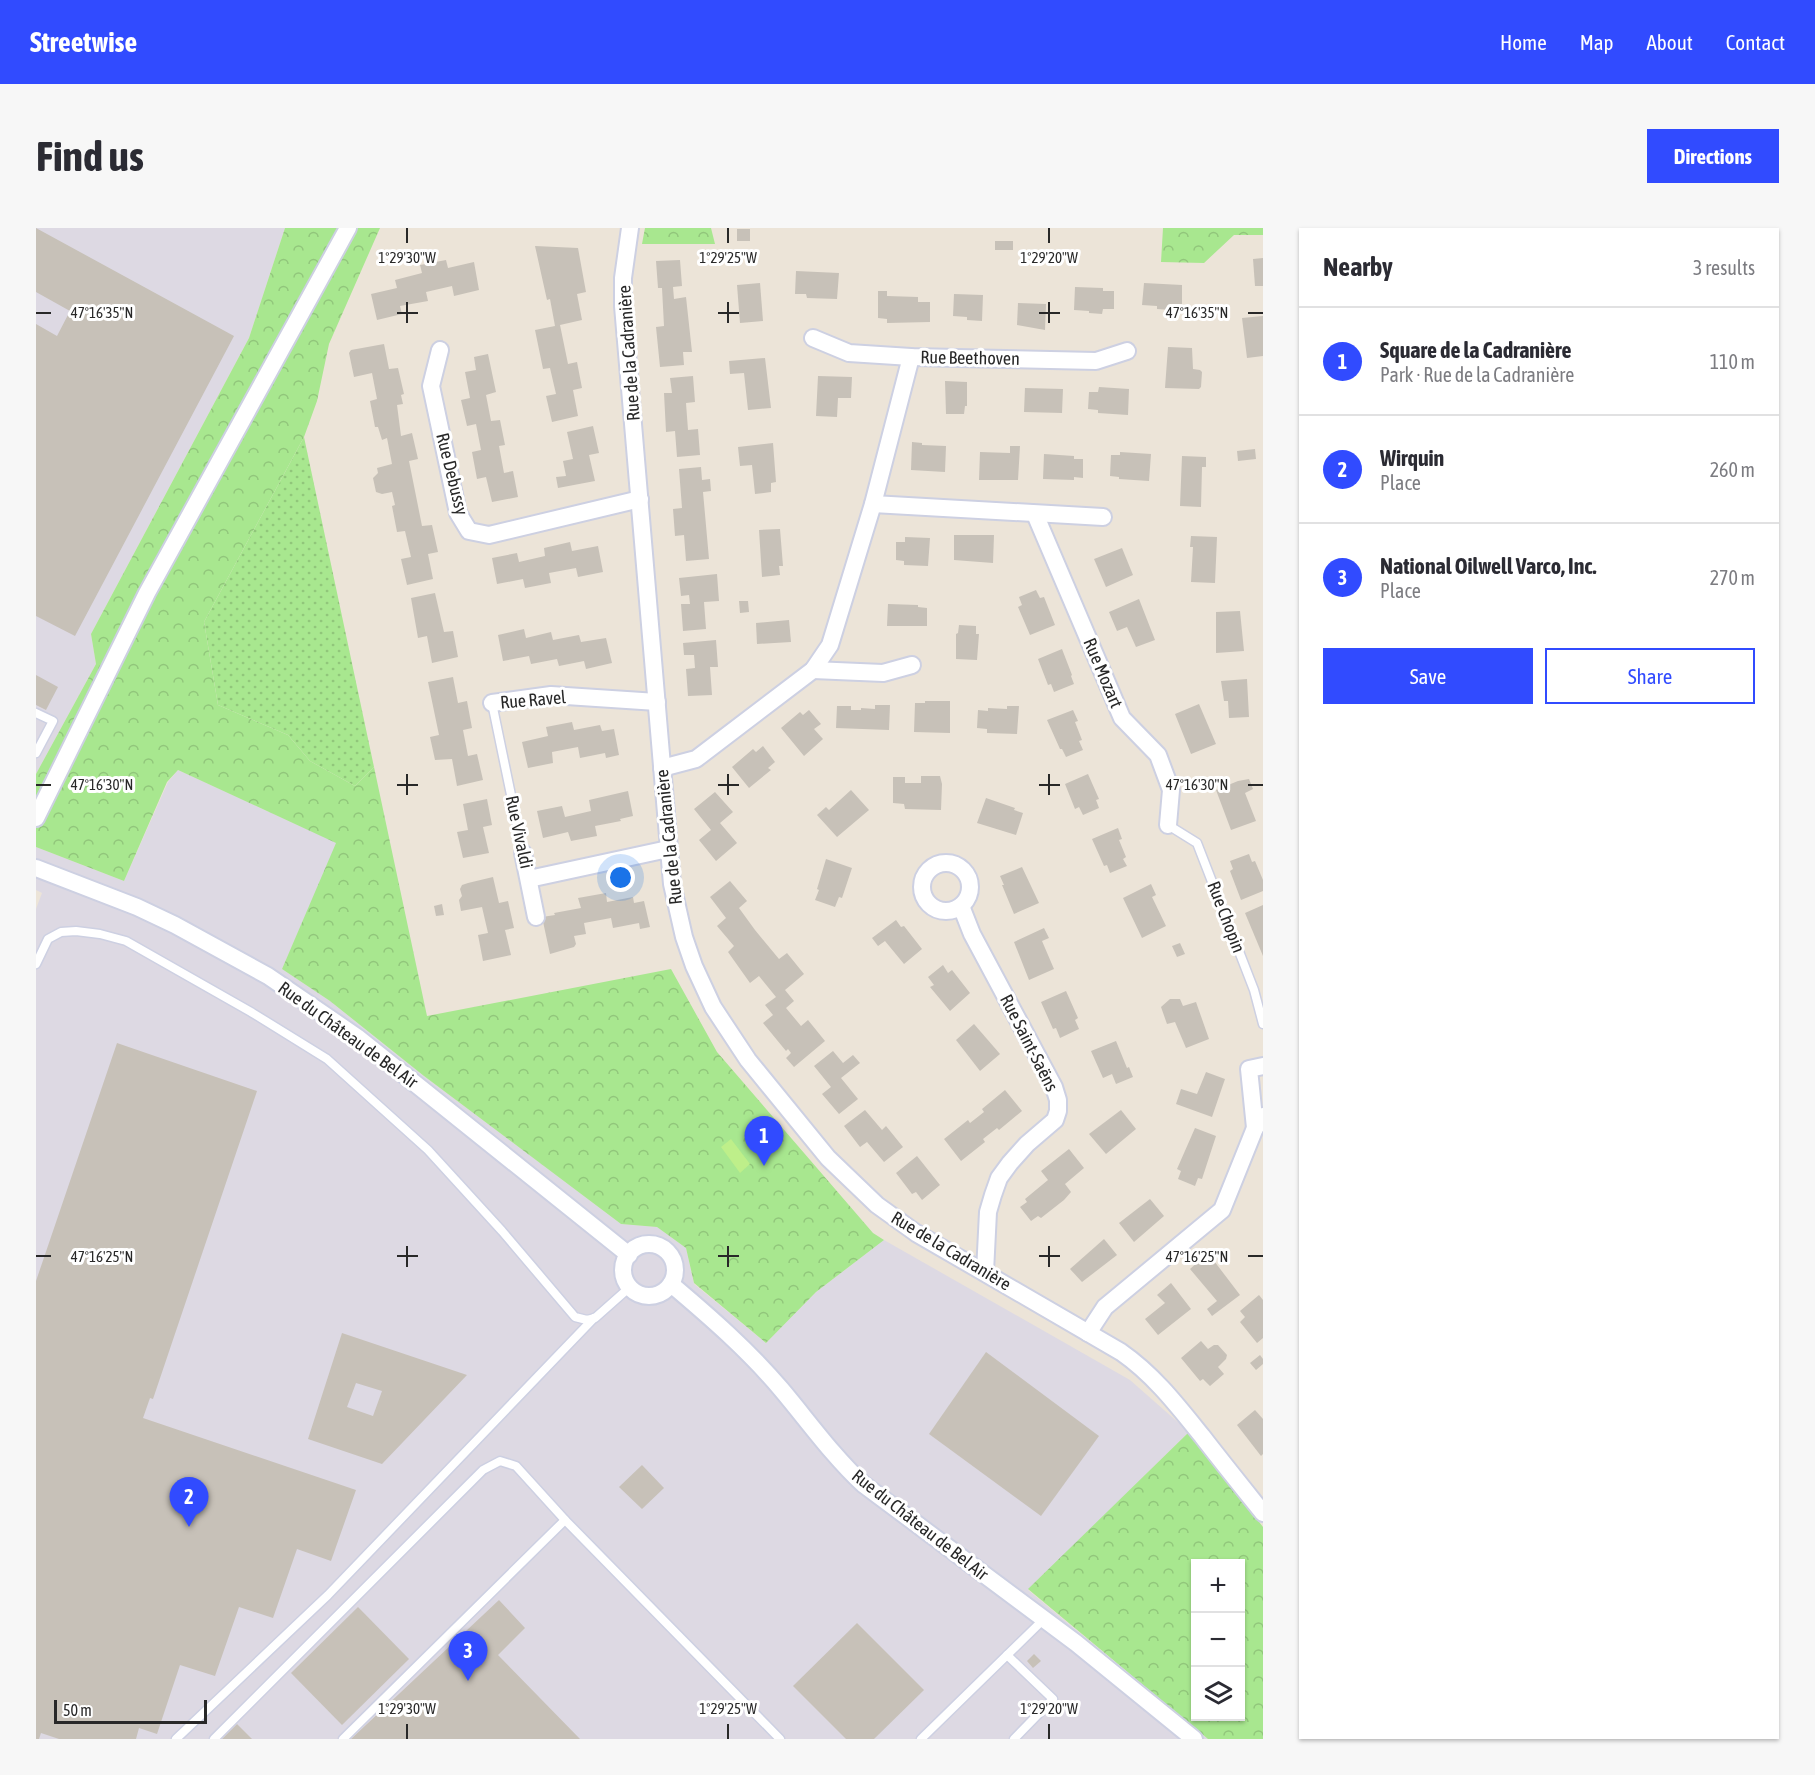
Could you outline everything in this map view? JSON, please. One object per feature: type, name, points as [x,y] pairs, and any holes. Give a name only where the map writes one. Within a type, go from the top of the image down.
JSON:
[{"type":"street","points":[[36,818],[147,593],[348,228]]},
{"type":"street","name":"Rue de la Cadranière","points":[[630,228],[623,278],[623,306],[668,849],[677,912],[694,966],[713,1007],[748,1060],[828,1158],[877,1205],[916,1233],[1121,1352],[1153,1378],[1263,1513]]},
{"type":"street","name":"Rue Beethoven","points":[[813,338],[849,353],[911,357],[1096,362],[1127,351]]},
{"type":"street","name":"Rue Debussy","points":[[440,350],[431,386],[458,513],[469,531],[489,535],[640,499]]},
{"type":"street","points":[[662,768],[696,759],[813,670],[830,645],[873,504],[911,357]]},
{"type":"street","points":[[873,504],[1103,517]]},
{"type":"street","name":"Rue Mozart","points":[[1035,514],[1122,718],[1158,755],[1171,790],[1168,825]]},
{"type":"street","points":[[813,670],[883,673],[912,665]]},
{"type":"street","name":"Rue Ravel","points":[[492,703],[551,695],[657,702]]},
{"type":"street","name":"Rue Vivaldi","points":[[530,879],[668,849]]},
{"type":"street","name":"Rue Vivaldi","points":[[523,853],[536,917]]},
{"type":"street","name":"Rue du Château de Bel Air","points":[[36,868],[175,924],[268,976],[357,1037],[629,1255]]},
{"type":"street","name":"Rue Saint-Saëns","points":[[961,906],[972,934],[1054,1087],[1058,1100],[1055,1120],[1027,1144],[999,1178],[988,1212],[985,1272]]},
{"type":"street","points":[[1088,1333],[1105,1307],[1222,1210],[1259,1122],[1249,1069],[1263,1066]]},
{"type":"street","points":[[645,1244],[664,1249],[671,1256],[675,1265],[675,1275],[671,1284],[667,1289],[654,1295],[641,1294],[630,1287],[626,1281],[624,1267],[629,1255],[636,1248],[645,1244]]},
{"type":"street","name":"Rue du Château de Bel Air","points":[[671,1284],[732,1336],[781,1389],[836,1457],[863,1484],[1044,1619],[1194,1739]]},
{"type":"lane","name":"Rue Ravel","points":[[492,703],[509,786]]},
{"type":"lane","points":[[36,713],[53,722],[36,753]]},
{"type":"lane","name":"Rue Vivaldi","points":[[509,786],[523,853]]},
{"type":"lane","name":"Rue Chopin","points":[[1168,825],[1197,843],[1250,980],[1263,1024]]},
{"type":"lane","points":[[36,964],[48,939],[61,932],[100,934],[126,942],[251,1012],[327,1059],[428,1150],[502,1231],[575,1317],[586,1320],[595,1318]]},
{"type":"lane","points":[[176,1739],[328,1594],[595,1318],[630,1287]]},
{"type":"lane","points":[[214,1739],[483,1470],[500,1461],[516,1466],[565,1520],[780,1739]]},
{"type":"lane","points":[[343,1739],[565,1520]]},
{"type":"lane","points":[[921,1739],[1044,1619]]},
{"type":"lane","points":[[1007,1655],[1053,1700],[1014,1739]]},
{"type":"shaded area","points":[[36,228],[285,228],[249,338],[91,634],[96,664],[36,774]]},
{"type":"shaded area","points":[[178,770],[337,843],[282,969],[330,1001],[424,1076],[621,1224],[657,1227],[686,1248],[694,1284],[766,1343],[816,1292],[884,1240],[1130,1380],[1189,1432],[1028,1590],[1208,1739],[36,1739],[36,909],[42,893],[36,890],[36,847],[124,881],[168,782]]},
{"type":"green space","points":[[285,228],[380,228],[329,344],[317,401],[304,437],[204,622],[218,705],[288,735],[310,761],[355,786],[374,767],[427,1016],[671,969],[717,1052],[873,1233],[884,1240],[816,1292],[766,1343],[694,1283],[686,1248],[657,1227],[621,1224],[424,1076],[330,1001],[282,969],[336,843],[178,770],[167,782],[124,881],[36,847],[36,774],[96,664],[91,634],[249,338]]},
{"type":"green space","points":[[645,228],[711,228],[715,244],[642,244]]},
{"type":"green space","points":[[1163,228],[1263,228],[1263,235],[1234,235],[1204,263],[1161,262]]},
{"type":"green space","points":[[304,437],[374,767],[355,786],[310,761],[288,735],[218,705],[204,622]]},
{"type":"green space","points":[[731,1139],[750,1164],[740,1173],[721,1147]]},
{"type":"green space","points":[[1189,1432],[1263,1527],[1263,1739],[1208,1739],[1028,1589]]},
{"type":"building","points":[[36,228],[234,336],[75,636],[36,616],[36,324],[57,336],[70,311],[36,292]]},
{"type":"building","points":[[737,229],[750,229],[750,241],[737,241]]},
{"type":"building","points":[[995,241],[1013,241],[1013,250],[995,250]]},
{"type":"building","points":[[535,246],[578,248],[586,292],[577,294],[582,320],[560,325],[568,364],[577,362],[582,388],[573,390],[578,416],[552,422],[546,396],[556,394],[550,368],[543,369],[535,330],[555,326]]},
{"type":"building","points":[[1263,258],[1263,286],[1255,286],[1253,259]]},
{"type":"building","points":[[446,260],[448,268],[474,262],[479,290],[454,296],[452,286],[426,292],[428,301],[400,306],[402,314],[377,320],[371,294],[397,288],[395,280],[422,273],[420,265]]},
{"type":"building","points":[[680,260],[682,286],[673,287],[674,299],[686,297],[692,352],[683,352],[684,365],[660,367],[656,327],[664,326],[662,288],[658,288],[656,261]]},
{"type":"building","points":[[796,271],[839,273],[837,299],[807,298],[806,294],[795,294]]},
{"type":"building","points":[[760,283],[763,321],[740,323],[737,285]]},
{"type":"building","points":[[1144,283],[1182,285],[1182,304],[1172,304],[1171,310],[1142,305]]},
{"type":"building","points":[[1075,287],[1103,288],[1103,291],[1114,291],[1114,309],[1103,309],[1102,314],[1074,310]]},
{"type":"building","points":[[878,291],[887,291],[887,296],[918,297],[918,302],[930,302],[930,322],[887,323],[887,319],[878,318]]},
{"type":"building","points":[[954,294],[983,295],[982,321],[953,316]]},
{"type":"building","points":[[1018,303],[1046,304],[1045,330],[1017,325]]},
{"type":"building","points":[[1263,316],[1263,356],[1247,358],[1242,318]]},
{"type":"building","points":[[384,344],[389,369],[398,368],[404,394],[401,395],[403,404],[397,405],[401,436],[412,433],[418,459],[409,461],[422,526],[432,525],[438,552],[428,554],[433,579],[407,585],[401,559],[411,557],[405,531],[397,532],[392,492],[382,494],[376,492],[373,478],[378,473],[377,468],[392,464],[387,438],[382,440],[378,427],[375,427],[370,401],[377,399],[372,373],[354,377],[349,353],[351,350]]},
{"type":"building","points":[[1168,347],[1192,348],[1193,369],[1202,372],[1199,389],[1165,388]]},
{"type":"building","points":[[488,354],[496,392],[486,395],[491,421],[500,420],[505,445],[499,446],[504,473],[513,471],[518,497],[492,502],[486,477],[477,479],[472,452],[481,450],[476,424],[467,426],[461,400],[470,398],[465,372],[476,370],[474,357]]},
{"type":"building","points":[[765,358],[771,408],[748,410],[744,373],[730,374],[729,361]]},
{"type":"building","points":[[693,376],[695,402],[686,403],[688,430],[698,429],[700,455],[677,457],[675,431],[666,432],[664,393],[672,393],[670,378]]},
{"type":"building","points":[[818,376],[852,377],[851,398],[838,398],[837,417],[816,416]]},
{"type":"building","points":[[945,381],[967,382],[967,406],[965,406],[964,414],[946,414]]},
{"type":"building","points":[[1099,387],[1129,389],[1128,415],[1098,413],[1098,410],[1088,409],[1089,392],[1098,392]]},
{"type":"building","points":[[1025,388],[1063,389],[1062,413],[1024,412]]},
{"type":"building","points":[[593,426],[599,453],[589,455],[595,481],[558,488],[556,477],[566,476],[563,461],[573,459],[567,432]]},
{"type":"building","points":[[912,442],[922,443],[922,445],[946,446],[945,472],[911,470]]},
{"type":"building","points":[[773,443],[776,482],[771,483],[771,492],[755,494],[752,465],[740,466],[738,447]]},
{"type":"building","points":[[1010,446],[1020,446],[1018,480],[979,480],[980,452],[1010,453]]},
{"type":"building","points":[[1255,449],[1256,459],[1238,461],[1237,451]]},
{"type":"building","points":[[1120,452],[1151,454],[1149,481],[1119,479],[1119,477],[1110,476],[1111,455],[1120,455]]},
{"type":"building","points":[[1044,454],[1074,456],[1074,459],[1083,459],[1083,478],[1043,479]]},
{"type":"building","points":[[1182,456],[1206,457],[1206,467],[1202,467],[1201,507],[1180,506]]},
{"type":"building","points":[[701,467],[702,480],[710,479],[711,491],[703,492],[709,559],[686,561],[684,535],[675,536],[673,509],[682,508],[679,469]]},
{"type":"building","points":[[780,529],[783,566],[779,566],[780,575],[762,577],[759,530]]},
{"type":"building","points":[[954,535],[994,535],[993,563],[954,560]]},
{"type":"building","points":[[1191,536],[1217,537],[1215,583],[1191,582],[1193,547],[1190,547]]},
{"type":"building","points":[[905,537],[930,538],[928,566],[904,565],[904,561],[896,560],[896,542],[905,542]]},
{"type":"building","points":[[570,542],[572,551],[598,546],[603,572],[578,577],[576,568],[549,573],[551,583],[525,588],[523,579],[497,584],[492,558],[517,553],[519,562],[545,556],[544,548]]},
{"type":"building","points":[[1122,548],[1133,575],[1106,587],[1094,559]]},
{"type":"building","points":[[717,574],[719,601],[704,602],[706,629],[683,631],[681,604],[690,604],[689,595],[681,596],[679,578]]},
{"type":"building","points":[[1036,590],[1040,598],[1044,597],[1055,625],[1030,635],[1018,607],[1022,605],[1019,597]]},
{"type":"building","points":[[435,593],[444,632],[453,631],[458,657],[432,663],[427,636],[418,638],[411,598]]},
{"type":"building","points":[[1139,599],[1155,640],[1136,647],[1127,627],[1117,631],[1109,612]]},
{"type":"building","points":[[739,601],[748,601],[749,612],[740,613]]},
{"type":"building","points":[[888,604],[918,605],[918,607],[927,608],[927,626],[887,626]]},
{"type":"building","points":[[1240,611],[1244,651],[1216,653],[1216,612]]},
{"type":"building","points":[[789,620],[791,642],[757,644],[756,623]]},
{"type":"building","points":[[959,625],[976,626],[976,634],[979,634],[977,660],[956,659],[956,634]]},
{"type":"building","points":[[524,629],[526,638],[551,632],[553,640],[579,635],[581,642],[606,638],[612,663],[586,669],[584,661],[559,666],[557,659],[531,664],[529,656],[503,661],[498,635]]},
{"type":"building","points":[[716,640],[718,667],[710,667],[712,695],[688,696],[686,669],[695,668],[694,655],[684,655],[683,643]]},
{"type":"building","points":[[1062,649],[1074,684],[1054,692],[1051,684],[1048,685],[1038,659]]},
{"type":"building","points":[[36,675],[58,687],[46,710],[36,705]]},
{"type":"building","points":[[453,677],[458,703],[467,701],[472,728],[463,730],[468,756],[477,754],[483,780],[457,786],[452,759],[435,760],[430,737],[439,735],[428,682]]},
{"type":"building","points":[[1247,679],[1249,717],[1229,718],[1228,701],[1224,701],[1221,681]]},
{"type":"building","points":[[925,701],[950,701],[950,733],[914,732],[915,703],[925,703]]},
{"type":"building","points":[[1199,704],[1216,744],[1191,754],[1175,714]]},
{"type":"building","points":[[875,705],[890,705],[889,730],[836,728],[837,706],[851,706],[851,710],[861,710],[861,708],[875,709]]},
{"type":"building","points":[[1007,706],[1019,706],[1017,734],[987,733],[987,729],[977,728],[978,710],[1007,709]]},
{"type":"building","points":[[809,710],[821,724],[814,729],[823,739],[804,756],[781,728],[800,712],[803,715]]},
{"type":"building","points":[[1073,710],[1078,721],[1075,722],[1083,750],[1066,757],[1047,720]]},
{"type":"building","points":[[572,722],[574,730],[600,725],[602,731],[614,729],[619,755],[606,758],[605,753],[580,758],[578,747],[552,752],[553,763],[528,768],[522,742],[548,736],[546,727]]},
{"type":"building","points":[[763,746],[775,762],[768,768],[771,770],[749,788],[732,767],[753,749],[756,752]]},
{"type":"building","points":[[1088,774],[1099,799],[1096,800],[1099,808],[1083,815],[1079,807],[1075,809],[1065,784]]},
{"type":"building","points":[[921,776],[940,776],[941,810],[905,809],[904,804],[893,803],[893,777],[905,777],[905,783],[921,783]]},
{"type":"building","points":[[1249,779],[1253,789],[1245,793],[1256,821],[1231,830],[1216,790]]},
{"type":"building","points":[[851,790],[869,810],[837,837],[817,815],[826,807],[829,810]]},
{"type":"building","points":[[628,791],[633,816],[595,826],[597,836],[571,841],[568,832],[543,838],[537,811],[562,806],[565,817],[591,811],[589,800]]},
{"type":"building","points":[[715,792],[733,812],[720,823],[737,843],[716,861],[699,840],[711,830],[694,809]]},
{"type":"building","points":[[986,798],[1023,813],[1016,835],[977,823]]},
{"type":"building","points":[[487,799],[492,825],[483,827],[489,853],[463,858],[457,832],[468,830],[463,804]]},
{"type":"building","points":[[1118,828],[1122,839],[1119,840],[1126,857],[1123,859],[1127,866],[1110,873],[1107,865],[1104,866],[1092,839]]},
{"type":"building","points":[[1249,854],[1252,862],[1255,861],[1263,880],[1263,891],[1241,900],[1230,871],[1233,869],[1230,861]]},
{"type":"building","points":[[826,859],[852,868],[842,898],[839,897],[835,907],[815,900]]},
{"type":"building","points":[[1022,867],[1039,903],[1014,914],[1000,876]]},
{"type":"building","points":[[493,877],[499,903],[508,901],[514,928],[505,930],[511,955],[483,961],[478,935],[488,933],[482,907],[461,911],[460,889],[462,885]]},
{"type":"building","points":[[730,881],[747,901],[739,908],[755,930],[779,959],[787,953],[804,974],[785,990],[794,1001],[786,1008],[801,1026],[808,1020],[825,1041],[794,1067],[786,1058],[791,1053],[788,1049],[786,1051],[763,1023],[773,1015],[765,1005],[776,997],[759,976],[750,983],[728,952],[734,946],[717,926],[726,918],[710,897]]},
{"type":"building","points":[[1151,884],[1156,895],[1152,897],[1166,926],[1142,938],[1123,898]]},
{"type":"building","points":[[606,893],[607,902],[633,897],[634,903],[644,901],[650,927],[640,929],[639,923],[613,928],[611,918],[584,923],[586,934],[574,936],[576,944],[574,947],[550,954],[542,917],[581,908],[578,898]]},
{"type":"building","points":[[442,904],[444,915],[436,916],[434,906]]},
{"type":"building","points":[[1263,905],[1263,956],[1245,913]]},
{"type":"building","points":[[896,920],[901,927],[904,926],[922,949],[904,964],[885,941],[878,946],[872,938]]},
{"type":"building","points":[[1044,928],[1049,938],[1042,941],[1054,969],[1029,980],[1014,942]]},
{"type":"building","points":[[1180,943],[1185,954],[1177,957],[1172,946]]},
{"type":"building","points":[[943,965],[948,973],[952,970],[970,993],[950,1011],[930,987],[934,985],[928,977]]},
{"type":"building","points":[[1066,991],[1078,1018],[1075,1020],[1079,1029],[1060,1038],[1056,1028],[1053,1029],[1041,1002]]},
{"type":"building","points":[[1170,999],[1180,999],[1183,1006],[1196,1002],[1209,1039],[1186,1048],[1175,1022],[1167,1024],[1161,1007]]},
{"type":"building","points":[[974,1024],[1000,1054],[980,1071],[956,1040]]},
{"type":"building","points":[[1116,1041],[1133,1077],[1116,1084],[1112,1074],[1103,1078],[1091,1051]]},
{"type":"building","points":[[117,1043],[257,1091],[153,1399],[150,1398],[143,1418],[356,1490],[331,1561],[297,1549],[273,1618],[239,1607],[215,1676],[180,1665],[157,1734],[139,1728],[136,1739],[59,1739],[41,1733],[39,1739],[36,1739],[36,1281]]},
{"type":"building","points":[[833,1051],[843,1063],[853,1055],[860,1063],[841,1078],[858,1099],[839,1114],[822,1094],[831,1087],[814,1066]]},
{"type":"building","points":[[1206,1072],[1225,1079],[1212,1117],[1176,1104],[1181,1089],[1197,1094]]},
{"type":"building","points":[[1005,1090],[1022,1111],[999,1130],[997,1128],[983,1139],[985,1142],[961,1161],[944,1139],[968,1120],[970,1123],[984,1112],[982,1109]]},
{"type":"building","points":[[865,1110],[882,1130],[886,1126],[903,1147],[884,1162],[867,1142],[860,1147],[844,1126]]},
{"type":"building","points":[[1121,1110],[1136,1129],[1106,1154],[1089,1134]]},
{"type":"building","points":[[1195,1128],[1216,1136],[1202,1179],[1198,1178],[1195,1186],[1178,1179],[1181,1171],[1177,1169]]},
{"type":"building","points":[[1069,1149],[1084,1168],[1065,1184],[1071,1192],[1064,1200],[1041,1218],[1038,1216],[1031,1221],[1020,1207],[1027,1202],[1025,1199],[1048,1180],[1041,1171]]},
{"type":"building","points":[[917,1156],[940,1185],[922,1200],[916,1192],[912,1194],[896,1173]]},
{"type":"building","points":[[1150,1199],[1164,1216],[1134,1242],[1119,1223]]},
{"type":"building","points":[[1104,1239],[1117,1255],[1082,1282],[1070,1269]]},
{"type":"building","points":[[1208,1253],[1240,1295],[1212,1316],[1207,1309],[1217,1301],[1190,1269]]},
{"type":"building","points":[[1171,1283],[1191,1309],[1158,1335],[1145,1319],[1165,1303],[1157,1295]]},
{"type":"building","points":[[1259,1295],[1263,1300],[1263,1338],[1257,1343],[1240,1322],[1245,1317],[1240,1311]]},
{"type":"building","points":[[342,1333],[467,1375],[382,1464],[308,1439]],"holes":[[[356,1383],[382,1391],[373,1416],[347,1407]]]},
{"type":"building","points":[[1201,1341],[1208,1349],[1218,1345],[1227,1355],[1218,1367],[1224,1374],[1210,1386],[1203,1379],[1200,1381],[1181,1358]]},
{"type":"building","points":[[986,1352],[1099,1436],[1041,1516],[929,1434]]},
{"type":"building","points":[[1260,1355],[1263,1364],[1256,1370],[1250,1363]]},
{"type":"building","points":[[1255,1410],[1263,1419],[1263,1454],[1261,1456],[1237,1425]]},
{"type":"building","points":[[642,1465],[664,1488],[642,1509],[619,1487]]},
{"type":"building","points":[[499,1600],[525,1628],[498,1655],[580,1739],[351,1739]]},
{"type":"building","points":[[358,1607],[409,1659],[342,1725],[291,1673]]},
{"type":"building","points":[[857,1623],[924,1690],[874,1739],[846,1739],[793,1686]]},
{"type":"building","points":[[1034,1654],[1041,1661],[1033,1668],[1027,1661]]},
{"type":"building","points":[[237,1724],[252,1739],[222,1739]]},
{"type":"place","name":"Square de la Cadranière","points":[[764,1166]]},
{"type":"place","name":"Wirquin","points":[[189,1527]]},
{"type":"place","name":"National Oilwell Varco, Inc.","points":[[468,1681]]}]
